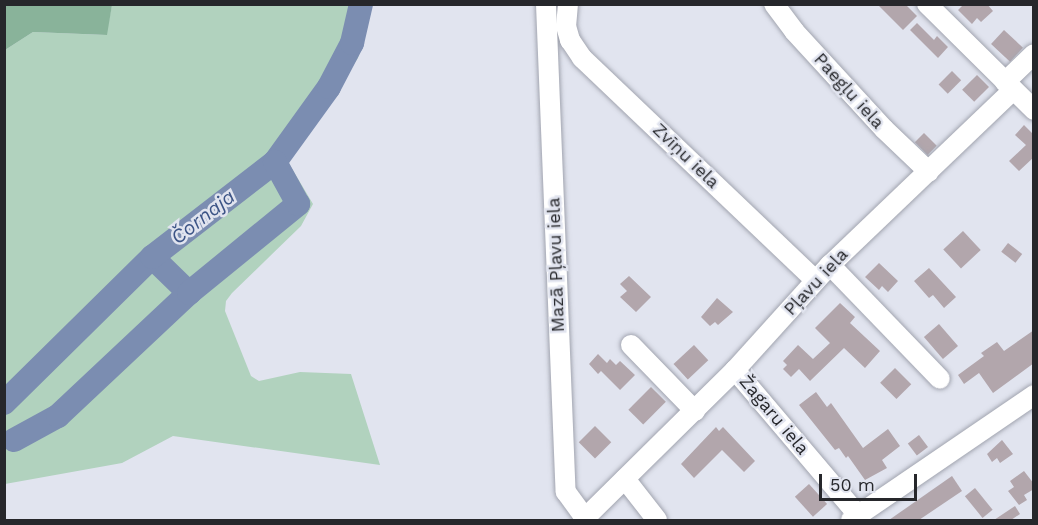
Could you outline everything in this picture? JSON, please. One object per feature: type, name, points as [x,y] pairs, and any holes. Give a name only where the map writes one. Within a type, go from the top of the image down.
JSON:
[{"type":"street","name":"Mazā Pļavu iela","points":[[546,4],[566,492],[584,519]]},
{"type":"street","name":"Zvīņu iela","points":[[568,4],[566,26],[570,40],[582,58],[815,280]]},
{"type":"street","name":"Paegļu iela","points":[[774,4],[794,31],[884,129],[929,172]]},
{"type":"street","points":[[927,4],[1034,110]]},
{"type":"street","name":"Pļavu iela","points":[[584,519],[735,370],[815,280],[929,172],[1009,86],[1034,54]]},
{"type":"street","points":[[830,265],[940,379]]},
{"type":"street","points":[[631,345],[695,411]]},
{"type":"street","name":"Žagaru iela","points":[[735,370],[855,518]]},
{"type":"street","points":[[855,518],[1034,395]]},
{"type":"street","points":[[625,479],[657,520]]},
{"type":"green space","points":[[5,4],[112,5],[107,35],[33,32],[5,50]]},
{"type":"green space","points":[[112,5],[371,5],[358,58],[288,162],[313,204],[301,226],[232,293],[226,301],[225,311],[251,376],[259,381],[300,372],[351,374],[380,465],[173,436],[122,463],[5,484],[5,50],[33,32],[106,35]]},
{"type":"building","points":[[877,4],[905,4],[917,16],[903,30]]},
{"type":"building","points":[[964,4],[987,4],[993,11],[981,22],[977,18],[972,24],[958,10]]},
{"type":"building","points":[[917,23],[934,40],[937,36],[948,47],[938,58],[910,30]]},
{"type":"building","points":[[1004,30],[1023,48],[1010,62],[991,44]]},
{"type":"building","points":[[952,71],[961,80],[948,94],[939,84]]},
{"type":"building","points":[[977,75],[989,87],[974,102],[962,90]]},
{"type":"building","points":[[1024,125],[1034,135],[1034,157],[1019,171],[1009,161],[1026,145],[1015,135]]},
{"type":"building","points":[[924,133],[937,146],[928,155],[915,142]]},
{"type":"building","points":[[963,231],[981,250],[961,268],[943,249]]},
{"type":"building","points":[[1008,243],[1022,254],[1015,263],[1001,252]]},
{"type":"building","points":[[879,263],[898,281],[888,292],[882,286],[879,290],[865,277]]},
{"type":"building","points":[[929,268],[956,297],[944,308],[933,295],[929,298],[914,281]]},
{"type":"building","points":[[629,276],[651,297],[636,312],[620,297],[627,291],[620,284]]},
{"type":"building","points":[[717,298],[733,312],[718,325],[715,322],[710,326],[701,317]]},
{"type":"building","points":[[840,303],[855,317],[850,323],[880,351],[865,368],[844,348],[810,381],[799,369],[791,377],[783,369],[787,365],[783,361],[798,345],[813,359],[830,343],[815,328]]},
{"type":"building","points":[[939,324],[958,346],[943,359],[924,337]]},
{"type":"building","points":[[1034,330],[1034,363],[993,393],[979,373],[964,384],[958,375],[984,356],[981,353],[997,342],[1004,351]]},
{"type":"building","points":[[694,345],[708,360],[688,379],[674,364]]},
{"type":"building","points":[[598,354],[607,363],[610,359],[616,365],[620,361],[635,375],[620,390],[601,371],[598,374],[589,364]]},
{"type":"building","points":[[895,368],[911,384],[896,399],[880,383]]},
{"type":"building","points":[[651,387],[666,402],[643,424],[628,410]]},
{"type":"building","points":[[816,392],[827,407],[831,403],[863,448],[888,429],[900,446],[882,460],[887,468],[865,480],[848,456],[846,458],[839,448],[835,450],[799,405]]},
{"type":"building","points":[[595,426],[611,442],[595,459],[579,442]]},
{"type":"building","points":[[716,427],[719,431],[723,427],[755,461],[744,472],[722,450],[694,478],[681,464]]},
{"type":"building","points":[[919,435],[928,447],[917,455],[908,443]]},
{"type":"building","points":[[1002,440],[1013,454],[1000,463],[997,458],[992,462],[987,454]]},
{"type":"building","points":[[1024,471],[1034,484],[1034,489],[1024,495],[1027,500],[1019,505],[1008,491],[1014,487],[1010,481]]},
{"type":"building","points":[[952,476],[962,491],[919,520],[889,520]]},
{"type":"building","points":[[809,484],[827,504],[813,517],[795,497]]},
{"type":"building","points":[[975,488],[993,510],[983,518],[965,496]]},
{"type":"building","points":[[1015,506],[1020,514],[1011,520],[994,520]]},
{"type":"waterway","name":"Čornaja","points":[[4,403],[152,257],[275,162],[329,87],[352,43],[361,4]]},
{"type":"waterway","points":[[14,440],[58,416],[189,293],[298,204],[275,162]]},
{"type":"waterway","points":[[152,257],[189,293]]}]
